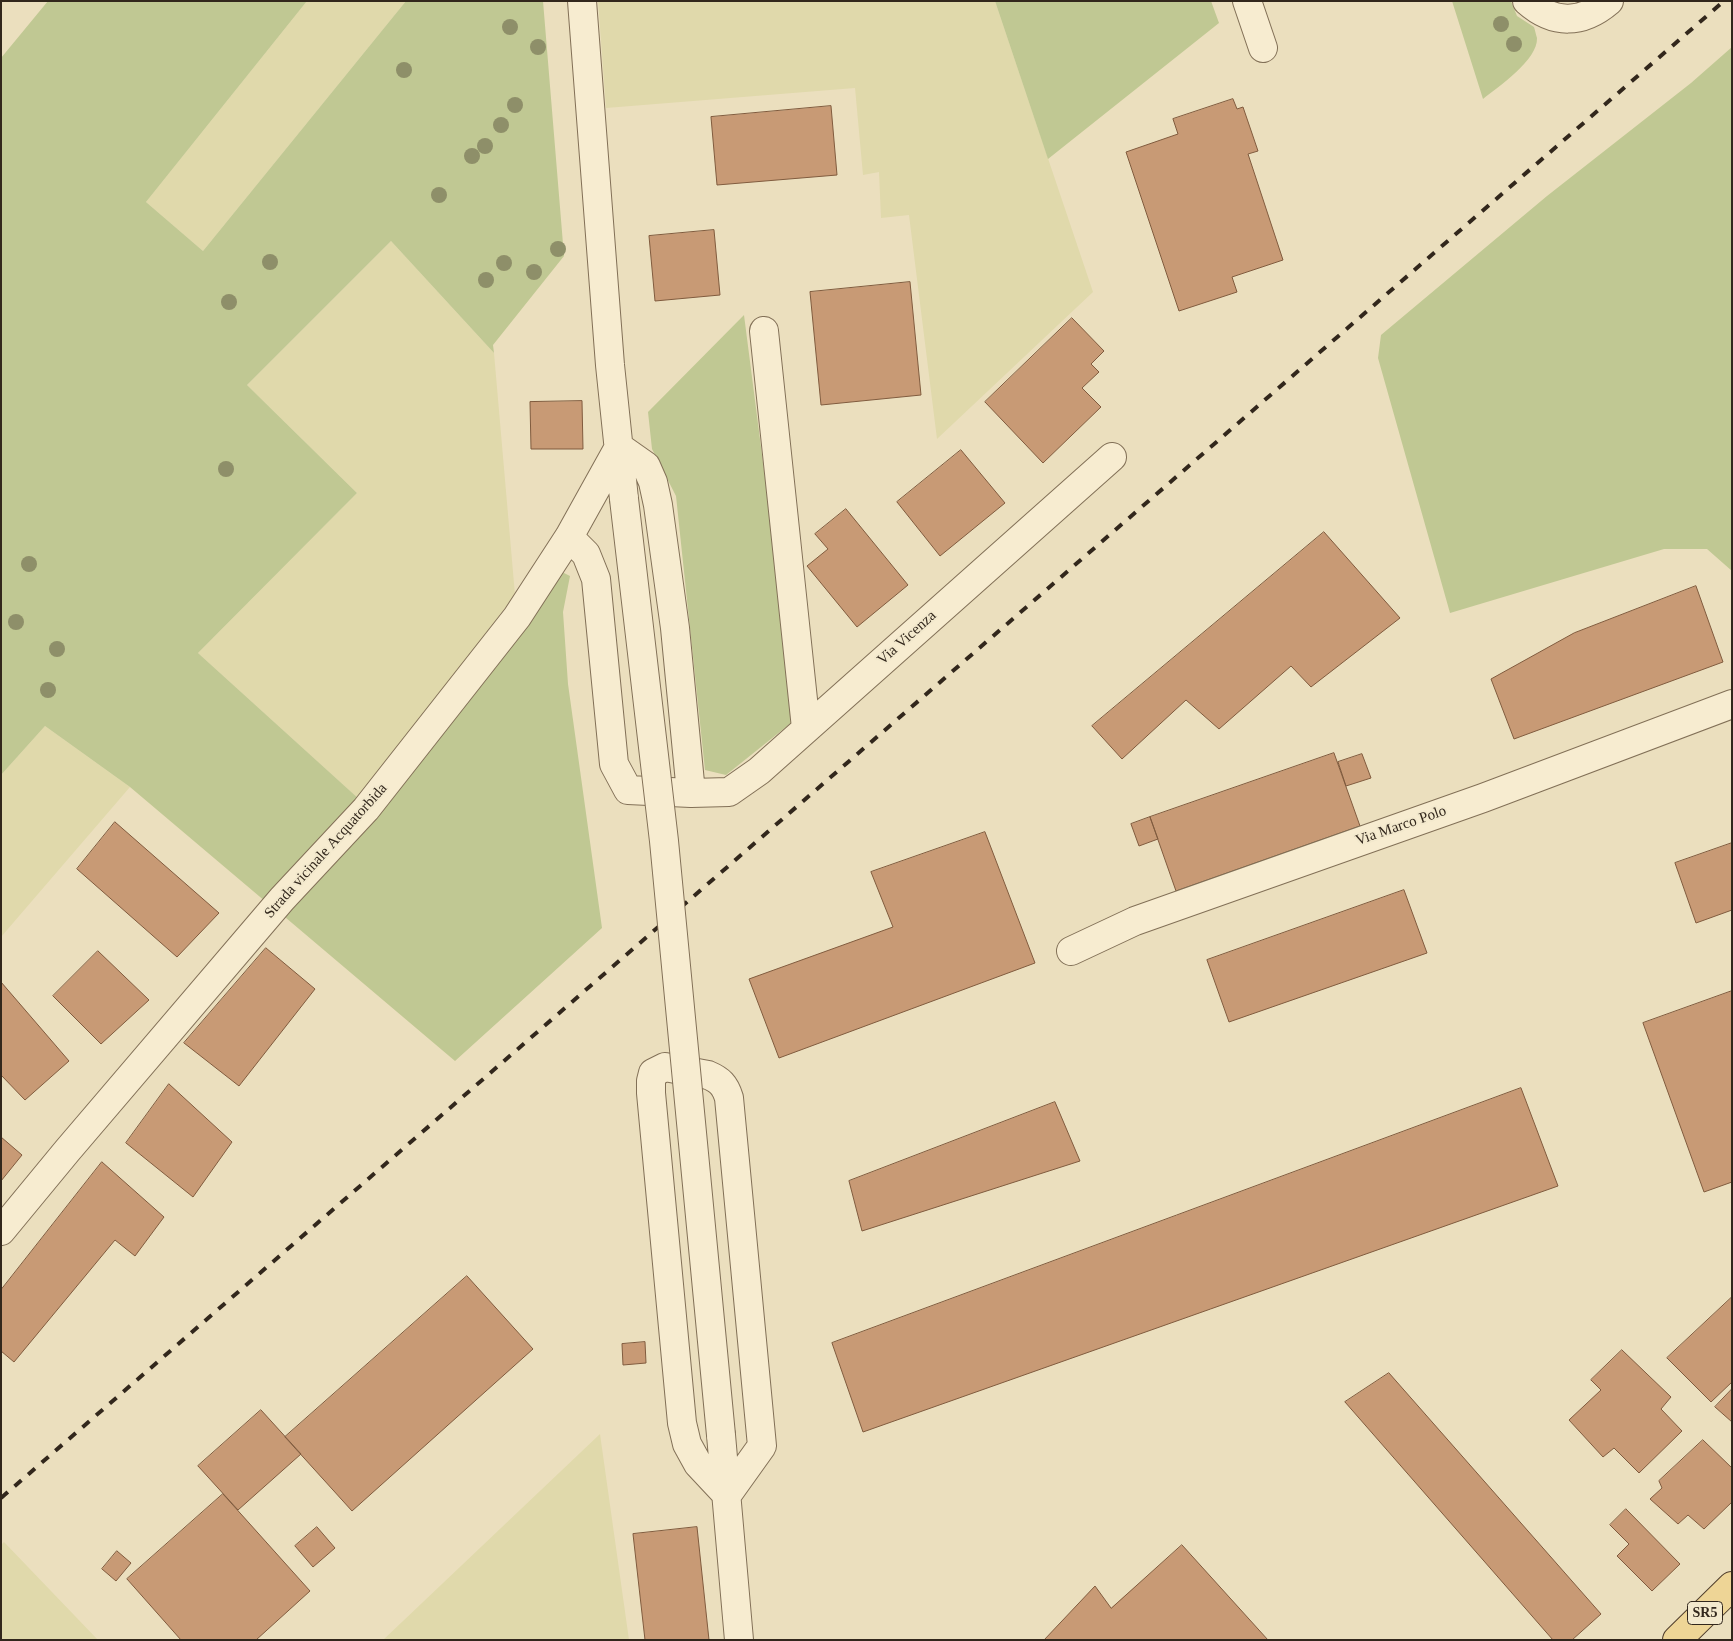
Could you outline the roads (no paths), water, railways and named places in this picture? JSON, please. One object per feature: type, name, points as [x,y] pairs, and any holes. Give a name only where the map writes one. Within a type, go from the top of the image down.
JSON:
[{"type":"main road","name":"SR5","points":[[1677,1640],[1732,1586]]},
{"type":"street","points":[[582,1],[610,365],[664,841],[727,1495],[739,1640]]},
{"type":"street","points":[[1246,1],[1262,48]]},
{"type":"street","points":[[1526,1],[1540,11],[1555,18],[1570,19],[1585,17],[1597,11],[1609,1]]},
{"type":"street","points":[[764,330],[806,728]]},
{"type":"street","points":[[619,447],[646,466],[653,482],[658,505],[675,628],[691,792]]},
{"type":"street","name":"Strada vicinale Acquatorbida","points":[[1,1231],[276,907],[366,809],[517,617],[570,537],[619,447]]},
{"type":"street","name":"Via Vicenza","points":[[570,537],[586,554],[596,579],[614,764],[628,790],[729,792],[760,771],[1112,457]]},
{"type":"street","name":"Via Marco Polo","points":[[1071,951],[1135,920],[1483,798],[1732,704]]},
{"type":"street","points":[[665,1067],[708,1074],[715,1077],[726,1087],[729,1098],[762,1446],[727,1495],[698,1464],[687,1444],[682,1423],[651,1081],[653,1073],[665,1067]]},
{"type":"railway","points":[[1,1498],[1724,1]]}]
